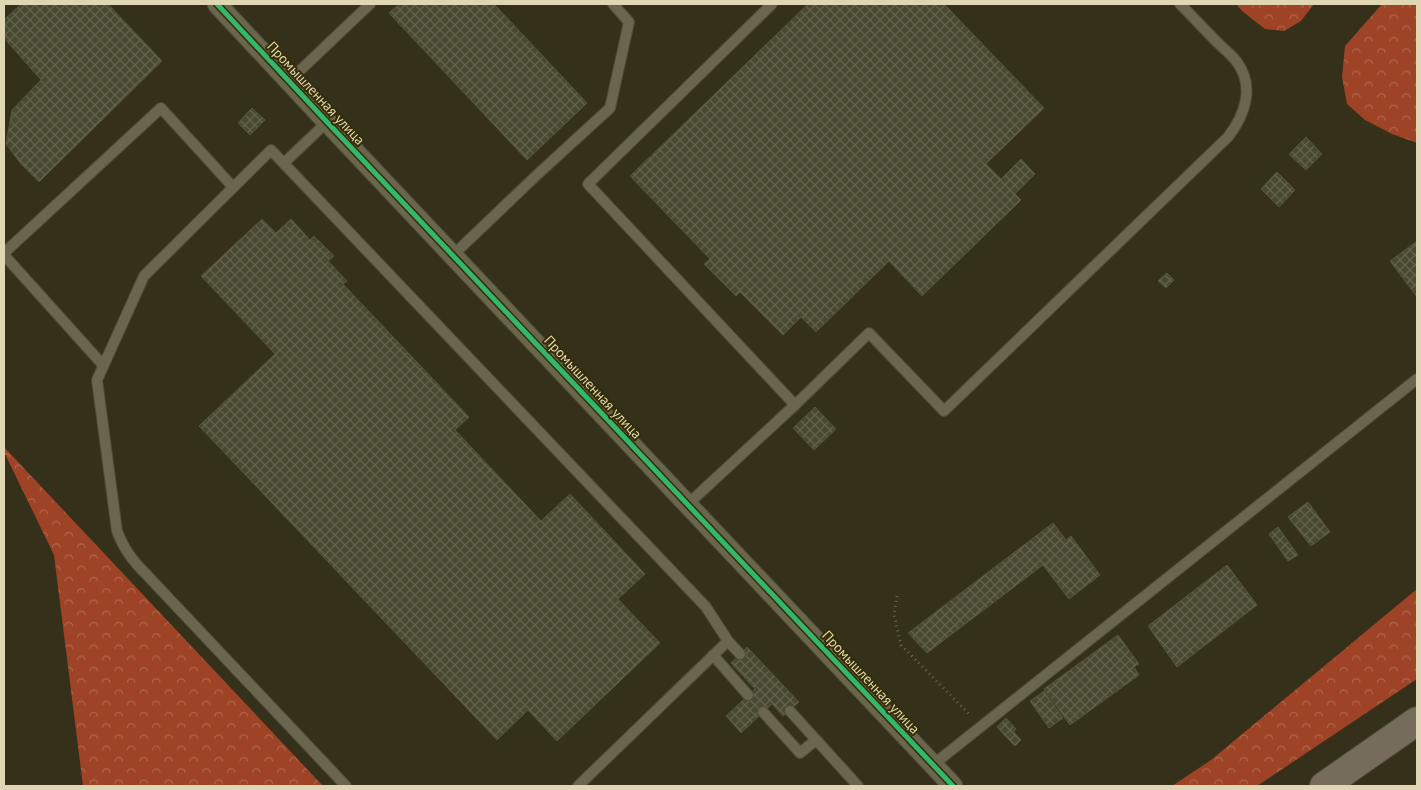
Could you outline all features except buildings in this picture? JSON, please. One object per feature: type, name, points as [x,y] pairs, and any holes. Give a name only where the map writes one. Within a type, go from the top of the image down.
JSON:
[{"type":"main road","points":[[1324,786],[1417,721]]},
{"type":"street","name":"Промышленная улица","points":[[217,4],[953,786]]},
{"type":"lane","points":[[289,81],[370,4]]},
{"type":"lane","points":[[453,255],[610,108],[629,22],[613,4]]},
{"type":"lane","points":[[772,4],[588,184],[795,405]]},
{"type":"lane","points":[[688,504],[795,405],[869,333],[944,411],[1228,137],[1237,124],[1244,108],[1247,91],[1244,74],[1236,62],[1180,4]]},
{"type":"lane","points":[[103,365],[4,254],[161,108],[233,187]]},
{"type":"lane","points":[[284,163],[327,122]]},
{"type":"lane","points":[[346,786],[132,560],[123,546],[117,531],[97,380],[144,276],[271,150],[706,607],[728,641],[740,654]]},
{"type":"lane","points":[[934,764],[1417,378]]},
{"type":"lane","points":[[578,786],[728,641]]},
{"type":"lane","points":[[713,656],[748,695]]},
{"type":"lane","points":[[790,711],[858,786]]},
{"type":"lane","points":[[763,712],[800,752],[816,740]]},
{"type":"path","points":[[896,596],[894,614],[901,645],[981,726]]},
{"type":"green space","points":[[1236,4],[1314,4],[1301,21],[1284,31],[1265,29]]},
{"type":"green space","points":[[1382,4],[1417,4],[1417,143],[1392,134],[1365,120],[1347,104],[1342,77],[1345,46]]},
{"type":"green space","points":[[4,447],[323,786],[83,786],[54,555],[4,452]]},
{"type":"green space","points":[[1417,589],[1417,679],[1257,786],[1172,786],[1211,760]]},
{"type":"cycle path","points":[[217,4],[953,786]]}]
